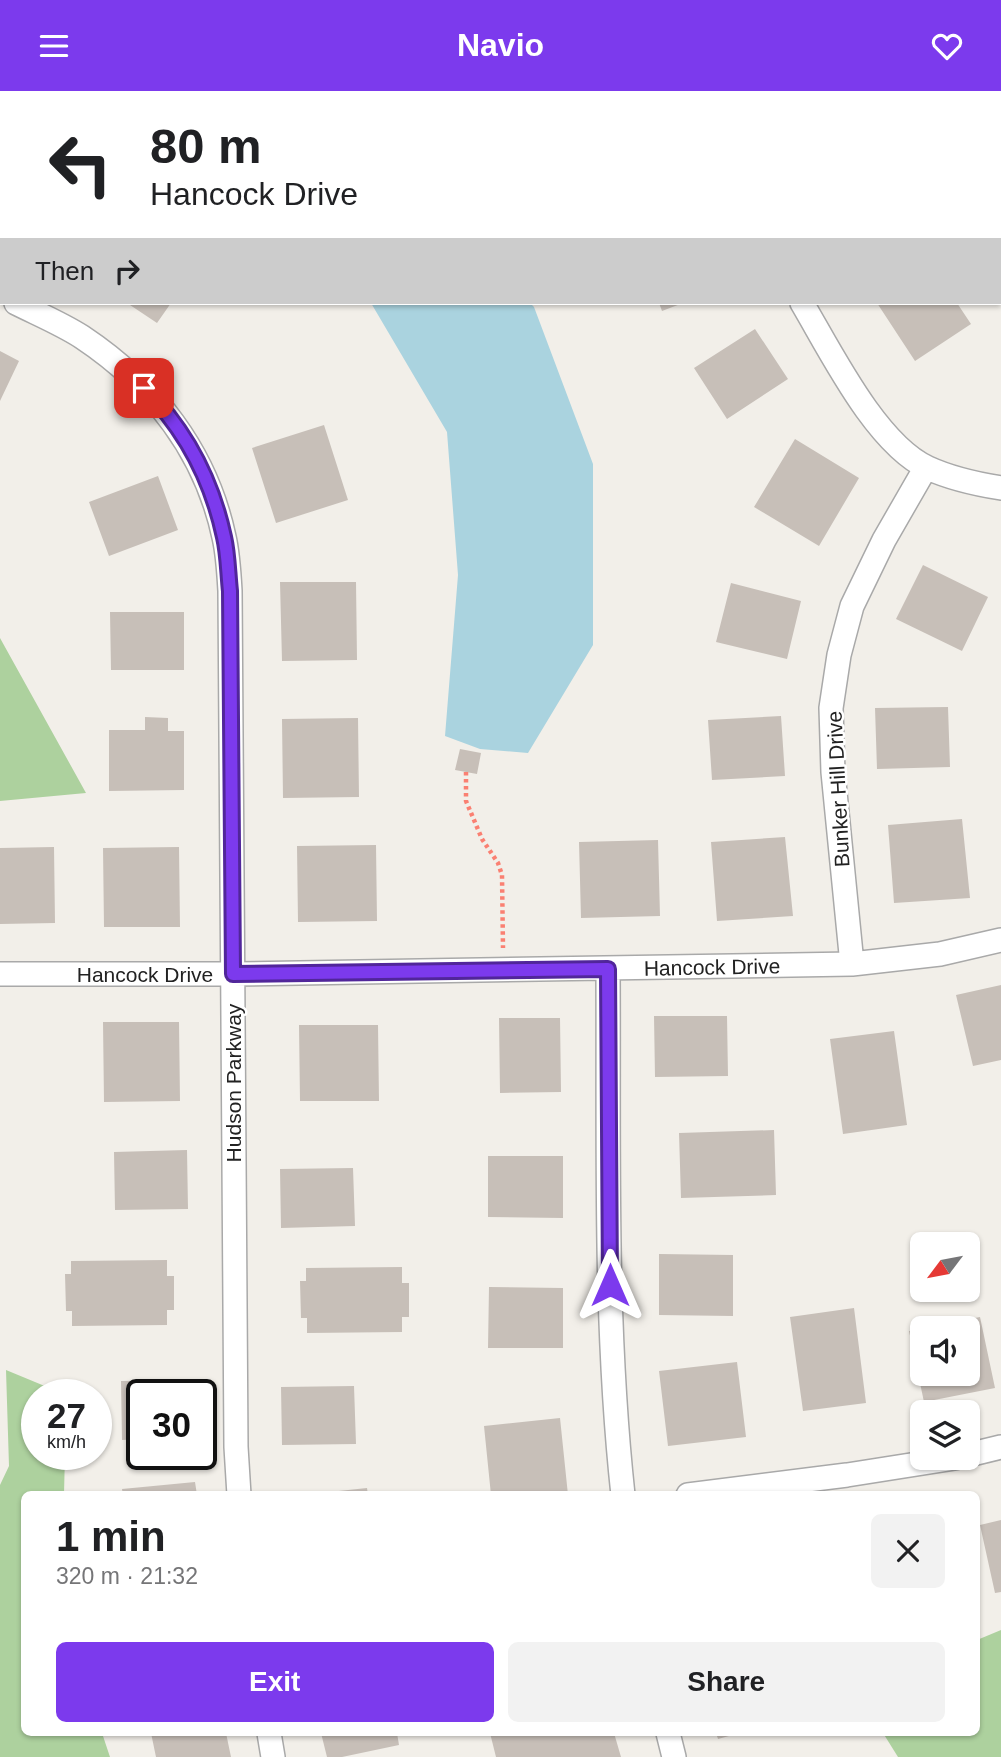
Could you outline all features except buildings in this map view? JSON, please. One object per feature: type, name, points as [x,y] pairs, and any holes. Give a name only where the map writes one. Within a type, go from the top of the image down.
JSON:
[{"type":"street","name":"Hudson Parkway","points":[[20,305],[81,336],[127,370],[162,405],[191,448],[209,483],[225,538],[230,591],[236,1433],[239,1491]]},
{"type":"street","points":[[803,305],[873,417],[897,445],[926,467],[970,483],[1001,488]]},
{"type":"street","name":"Bunker Hill Drive","points":[[852,964],[832,772],[831,708],[839,655],[852,606],[884,540],[926,467]]},
{"type":"street","name":"Hancock Drive","points":[[0,974],[233,974],[852,964],[940,954],[1001,940]]},
{"type":"street","points":[[608,969],[611,1338],[614,1417],[623,1491]]},
{"type":"street","points":[[980,1452],[1001,1447]]},
{"type":"street","points":[[720,1491],[910,1465]]},
{"type":"street","points":[[270,1736],[273,1757]]},
{"type":"street","points":[[669,1736],[674,1757]]},
{"type":"path","points":[[466,772],[467,801],[482,839],[498,863],[502,875],[503,952]]},
{"type":"green space","points":[[0,638],[86,793],[0,801]]},
{"type":"green space","points":[[6,1370],[28,1379],[21,1379],[21,1470],[65,1470],[64,1491],[21,1491],[21,1736],[103,1736],[110,1757],[0,1757],[0,1485],[9,1466]]},
{"type":"green space","points":[[1001,1630],[1001,1757],[898,1757],[885,1736],[980,1736],[980,1639]]},
{"type":"water","points":[[372,305],[532,305],[593,464],[593,645],[528,753],[480,749],[445,736],[458,575],[447,432]]},
{"type":"route","points":[[144,388],[162,405],[191,448],[209,483],[225,538],[230,591],[233,974],[608,969],[610,1285]]}]
